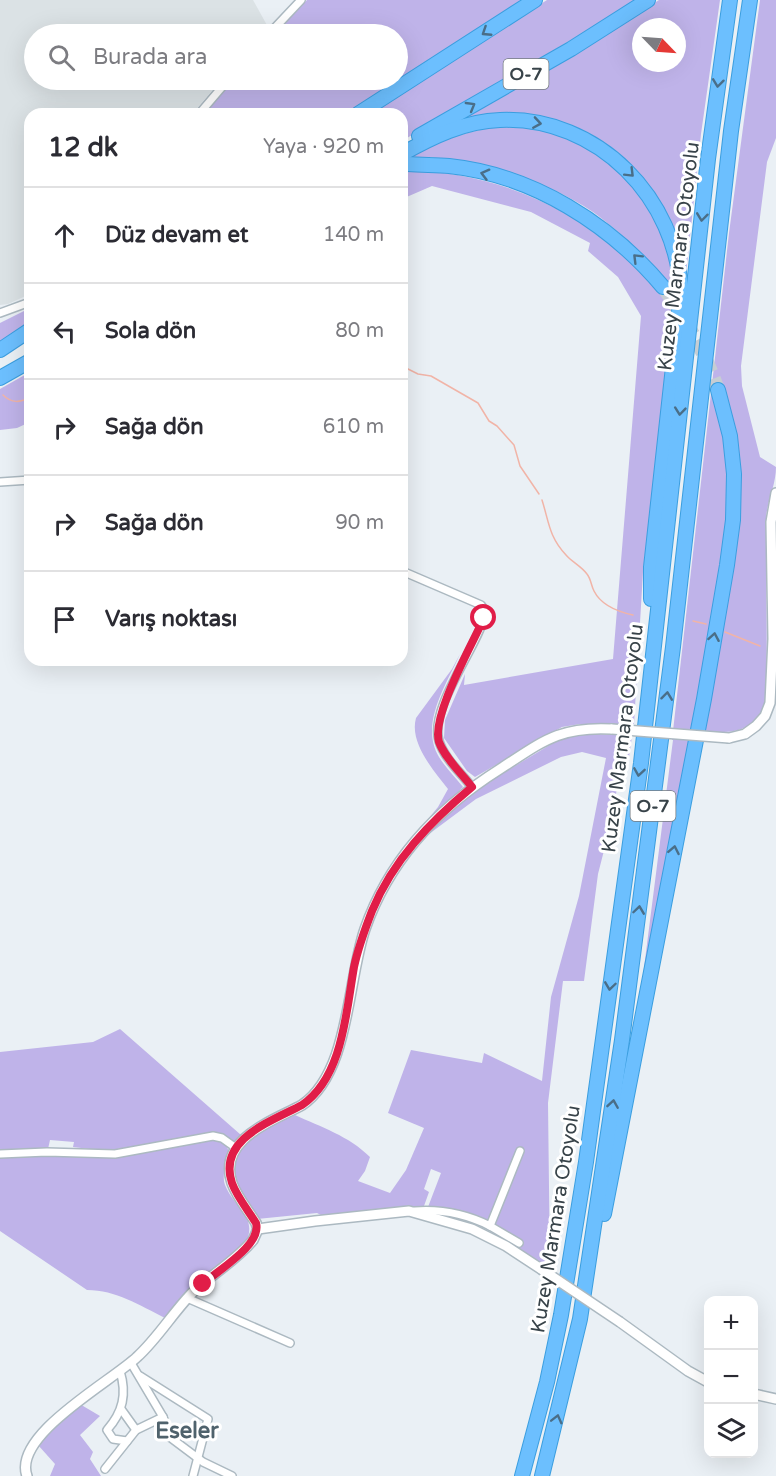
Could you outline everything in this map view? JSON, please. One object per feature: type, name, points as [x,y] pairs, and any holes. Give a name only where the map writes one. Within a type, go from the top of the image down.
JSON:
[{"type":"highway","points":[[408,82],[535,0]]},
{"type":"highway","name":"O-7","points":[[408,143],[571,49],[648,0]]},
{"type":"highway","name":"Kuzey Marmara Otoyolu","points":[[522,1476],[547,1382],[574,1240],[640,763],[708,159],[730,0]]},
{"type":"highway","name":"Kuzey Marmara Otoyolu","points":[[542,1476],[580,1318],[630,984],[663,726],[731,132],[750,0]]},
{"type":"highway","points":[[367,108],[395,90]]},
{"type":"highway","points":[[408,156],[420,144],[463,127],[500,120],[552,126],[597,146],[634,176],[656,205],[668,229],[678,261],[681,294],[651,567],[650,670]]},
{"type":"highway","points":[[408,159],[474,171],[523,185],[559,201],[625,246],[663,287]]},
{"type":"highway","points":[[0,350],[24,334]]},
{"type":"highway","points":[[0,361],[24,345]]},
{"type":"highway","points":[[0,378],[24,364]]},
{"type":"highway","points":[[580,1318],[614,1175],[631,1071],[704,699],[727,565],[733,520],[734,474],[730,436],[717,390]]},
{"type":"street","points":[[278,24],[301,0]]},
{"type":"street","points":[[204,108],[219,90]]},
{"type":"street","points":[[0,313],[24,304]]},
{"type":"street","points":[[0,482],[24,480]]},
{"type":"street","points":[[27,1476],[26,1458],[33,1444],[89,1391],[131,1363],[187,1298],[247,1248],[253,1240],[258,1229],[256,1223],[233,1186],[231,1178],[230,1164],[236,1148],[248,1134],[309,1100],[321,1086],[344,1030],[359,947],[380,892],[410,846],[450,805],[472,787],[556,735],[586,728],[729,738],[745,734],[765,716],[770,703],[773,639],[771,522],[776,493]]},
{"type":"street","points":[[408,574],[481,605],[486,612],[442,708],[437,729],[443,751],[472,787]]},
{"type":"street","points":[[0,1154],[47,1152],[115,1154],[213,1136],[222,1138],[236,1148]]},
{"type":"street","points":[[490,1226],[520,1151]]},
{"type":"street","points":[[258,1229],[430,1210],[459,1214],[490,1226],[519,1243]]},
{"type":"street","points":[[409,1211],[455,1223],[488,1236],[541,1269],[704,1380]]},
{"type":"street","points":[[187,1298],[290,1343]]},
{"type":"street","points":[[131,1363],[163,1416],[171,1438],[198,1458],[232,1476]]},
{"type":"street","points":[[120,1371],[125,1389],[120,1409],[107,1430],[113,1438],[127,1441]]},
{"type":"street","points":[[139,1376],[208,1419],[193,1476]]},
{"type":"street","points":[[758,1395],[776,1399]]},
{"type":"street","points":[[120,1409],[136,1430]]},
{"type":"street","points":[[105,1469],[136,1430],[163,1416]]},
{"type":"shaded area","points":[[0,0],[253,0],[266,24],[24,24],[24,90],[212,90],[197,108],[24,108],[24,297],[0,305]]},
{"type":"shaded area","points":[[307,0],[523,0],[408,74],[408,24],[284,24]]},
{"type":"shaded area","points":[[547,0],[638,0],[408,137],[408,108],[377,108]]},
{"type":"shaded area","points":[[659,0],[720,0],[701,134],[686,274],[672,228],[650,187],[636,169],[599,140],[570,128],[457,122]]},
{"type":"shaded area","points":[[760,0],[776,0],[776,138],[767,162],[741,366],[742,386],[760,457],[776,467],[766,517],[767,691],[760,714],[746,727],[727,732],[703,731],[730,580],[739,497],[736,441],[723,385],[714,394],[722,430],[729,482],[726,543],[639,1010],[638,999],[640,999],[673,740],[729,233]]},
{"type":"shaded area","points":[[225,90],[383,90],[355,108],[208,108]]},
{"type":"shaded area","points":[[496,127],[537,130],[574,142],[607,162],[636,191],[653,214],[666,244],[675,292],[643,572],[634,724],[580,724],[562,727],[475,777],[467,771],[444,738],[445,720],[465,674],[464,685],[613,659],[641,316],[618,277],[588,251],[590,243],[531,212],[432,186],[408,196],[408,170],[464,176],[520,192],[546,203],[597,233],[620,251],[661,294],[667,281],[623,236],[593,212],[555,191],[493,169],[450,160],[429,157],[413,158],[408,167],[408,158],[447,139]]},
{"type":"shaded area","points":[[24,311],[24,328],[0,344],[0,323]]},
{"type":"shaded area","points":[[24,375],[24,425],[0,430],[0,389]]},
{"type":"shaded area","points":[[460,654],[437,704],[432,731],[439,757],[463,787],[420,829],[438,807],[448,789],[419,747],[416,737],[416,718],[452,669]]},
{"type":"shaded area","points":[[580,733],[632,736],[628,764],[621,763],[612,819],[598,874],[584,981],[563,981],[548,1103],[550,1271],[517,1249],[521,1241],[494,1224],[523,1149],[519,1148],[490,1222],[461,1211],[428,1207],[441,1173],[431,1169],[424,1189],[429,1192],[424,1206],[327,1218],[317,1213],[257,1219],[241,1194],[235,1178],[234,1165],[237,1155],[244,1145],[263,1131],[295,1115],[334,1133],[362,1150],[370,1157],[358,1181],[390,1193],[406,1170],[424,1128],[388,1113],[411,1050],[482,1063],[484,1053],[542,1081],[551,997],[579,896],[606,758],[582,752],[561,757],[476,799],[421,840],[458,804],[490,781],[558,740]]},
{"type":"shaded area","points":[[120,1029],[241,1135],[234,1142],[223,1135],[210,1133],[106,1151],[73,1147],[74,1142],[50,1140],[48,1149],[0,1152],[0,1052],[93,1042]]},
{"type":"shaded area","points":[[213,1139],[222,1142],[229,1152],[224,1178],[225,1185],[247,1218],[249,1233],[246,1243],[165,1318],[118,1295],[87,1290],[0,1231],[0,1157],[61,1155],[102,1158],[123,1156],[195,1140]]},
{"type":"shaded area","points":[[78,1403],[100,1416],[80,1435],[93,1452],[90,1459],[101,1476],[50,1476],[55,1464],[38,1445]]},
{"type":"waterway","points":[[408,369],[418,374],[431,376],[478,403],[489,421],[497,426],[514,445],[520,466],[539,494]]},
{"type":"waterway","points":[[3,395],[10,400],[24,400]]},
{"type":"waterway","points":[[542,500],[556,542],[568,557],[587,574],[597,596],[611,607],[633,615]]},
{"type":"waterway","points":[[693,621],[706,624]]},
{"type":"waterway","points":[[725,632],[760,646]]},
{"type":"tunnel","points":[[663,287],[694,337],[718,390]]},
{"type":"district","name":"Eseler","points":[[187,1430]]},
{"type":"route","points":[[203,1284],[247,1248],[258,1229],[233,1186],[230,1164],[236,1148],[248,1134],[309,1100],[321,1086],[344,1030],[359,947],[380,892],[410,846],[450,805],[472,787],[443,751],[437,729],[442,708],[484,618]]}]
